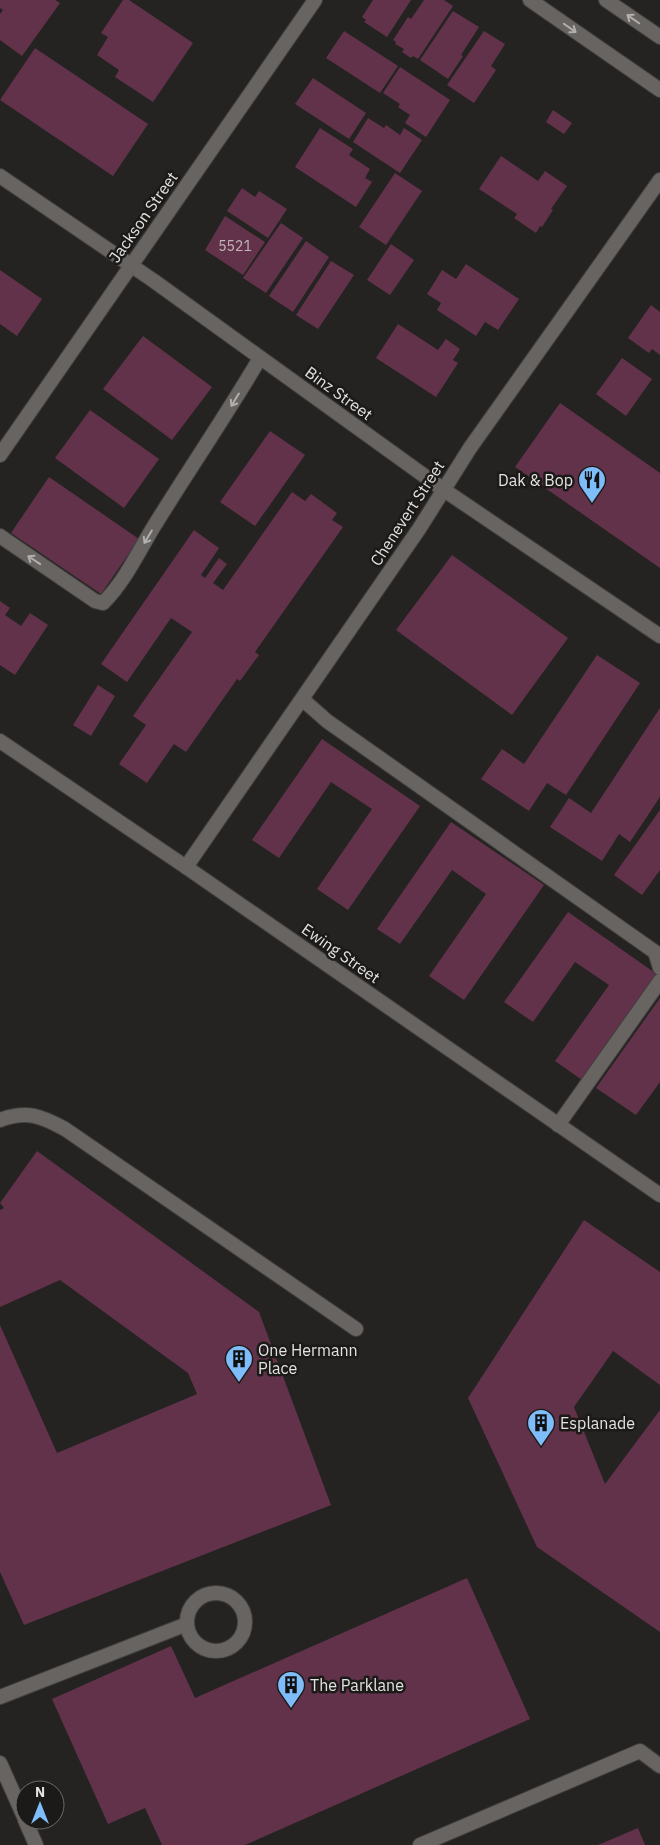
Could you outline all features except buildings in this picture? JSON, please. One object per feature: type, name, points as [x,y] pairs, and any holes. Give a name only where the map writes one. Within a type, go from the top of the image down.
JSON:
[{"type":"street","name":"Jackson Street","points":[[0,455],[315,0]]},
{"type":"street","points":[[530,0],[660,90]]},
{"type":"street","points":[[606,0],[660,37]]},
{"type":"street","name":"Binz Street","points":[[0,176],[131,265],[444,490],[660,636]]},
{"type":"street","name":"Chenevert Street","points":[[186,868],[444,490],[470,448],[660,180]]},
{"type":"street","points":[[0,536],[95,601],[103,603],[117,588],[260,358]]},
{"type":"street","points":[[302,699],[327,721],[655,952],[660,968]]},
{"type":"street","name":"Ewing Street","points":[[0,742],[660,1195]]},
{"type":"street","points":[[558,1125],[660,981]]},
{"type":"street","points":[[0,1120],[16,1114],[28,1114],[47,1119],[65,1128],[356,1329]]},
{"type":"street","points":[[217,1592],[235,1598],[242,1606],[246,1624],[244,1634],[238,1642],[230,1648],[221,1651],[211,1651],[202,1648],[194,1641],[189,1633],[187,1624],[188,1614],[192,1605],[207,1593],[217,1592]]},
{"type":"street","points":[[0,1698],[187,1624]]},
{"type":"street","points":[[420,1845],[640,1750],[660,1766]]},
{"type":"street","points":[[0,1763],[15,1797]]},
{"type":"street","points":[[29,1830],[36,1845]]},
{"type":"place","name":"Dak & Bop","points":[[592,504]]},
{"type":"place","name":"One Hermann Place","points":[[239,1383]]},
{"type":"place","name":"Esplanade","points":[[541,1447]]},
{"type":"place","name":"The Parklane","points":[[291,1709]]}]
